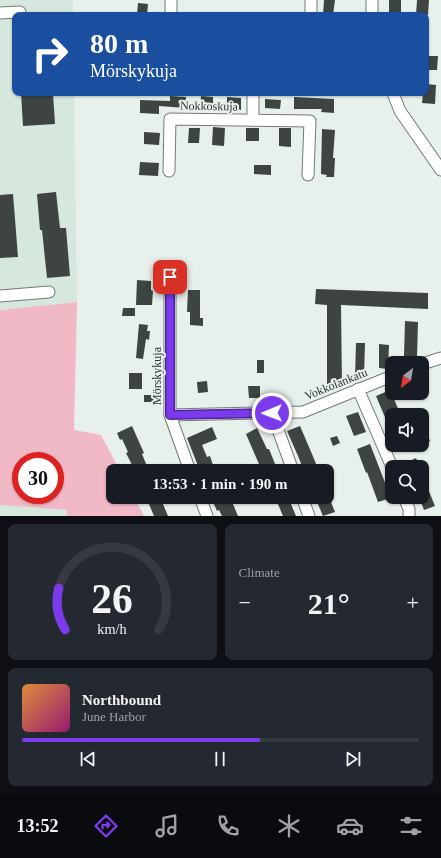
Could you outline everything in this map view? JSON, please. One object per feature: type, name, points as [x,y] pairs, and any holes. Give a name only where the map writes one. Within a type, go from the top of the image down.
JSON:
[{"type":"street","points":[[171,0],[171,12]]},
{"type":"street","points":[[311,0],[311,12]]},
{"type":"street","points":[[372,0],[372,12]]},
{"type":"street","points":[[0,13],[12,12]]},
{"type":"street","name":"Nokkoskuja","points":[[253,96],[253,120]]},
{"type":"street","points":[[394,96],[400,111],[441,170]]},
{"type":"street","name":"Nokkoskuja","points":[[169,171],[170,119],[310,121],[308,175]]},
{"type":"street","name":"Mörskykuja","points":[[170,277],[170,415],[188,464]]},
{"type":"street","points":[[0,296],[49,292]]},
{"type":"street","points":[[429,362],[441,358]]},
{"type":"street","name":"Vokkolankatu","points":[[170,415],[303,412],[385,379]]},
{"type":"street","points":[[358,389],[389,460]]},
{"type":"street","points":[[272,413],[290,464]]},
{"type":"street","points":[[202,504],[206,516]]},
{"type":"street","points":[[305,504],[309,516]]},
{"type":"street","points":[[407,504],[409,516]]},
{"type":"shaded area","points":[[0,0],[73,0],[73,12],[12,12],[12,96],[74,96],[77,302],[0,310]]},
{"type":"shaded area","points":[[77,302],[74,430],[101,435],[116,464],[106,464],[106,504],[138,504],[144,516],[67,516],[67,510],[0,505],[0,310]]},
{"type":"shaded area","points":[[0,505],[67,510],[67,516],[0,516]]},
{"type":"building","points":[[324,0],[335,0],[333,12],[323,12]]},
{"type":"building","points":[[389,0],[401,0],[401,12],[389,12]]},
{"type":"building","points":[[417,0],[429,0],[428,12],[416,12]]},
{"type":"building","points":[[138,3],[148,4],[147,12],[137,12]]},
{"type":"building","points":[[429,56],[438,56],[437,70],[429,70]]},
{"type":"building","points":[[429,84],[436,85],[435,104],[422,103],[423,96],[429,96]]},
{"type":"building","points":[[21,96],[53,96],[55,124],[23,126]]},
{"type":"building","points":[[170,96],[186,97],[185,108],[159,106],[159,114],[140,113],[140,100],[170,101]]},
{"type":"building","points":[[201,96],[213,97],[213,108],[200,107]]},
{"type":"building","points":[[227,97],[241,98],[241,110],[227,109]]},
{"type":"building","points":[[294,97],[334,99],[334,113],[321,112],[322,109],[294,109]]},
{"type":"building","points":[[265,99],[281,100],[280,109],[265,108]]},
{"type":"building","points":[[213,127],[225,128],[224,146],[212,145]]},
{"type":"building","points":[[189,128],[200,128],[199,143],[188,143]]},
{"type":"building","points":[[246,128],[259,128],[259,141],[246,141]]},
{"type":"building","points":[[279,128],[291,128],[291,147],[279,146]]},
{"type":"building","points":[[322,129],[335,130],[333,158],[335,158],[334,177],[326,177],[327,175],[321,174]]},
{"type":"building","points":[[144,132],[160,133],[159,145],[144,144]]},
{"type":"building","points":[[140,162],[159,163],[158,176],[139,175]]},
{"type":"building","points":[[254,165],[271,165],[271,175],[254,174]]},
{"type":"building","points":[[56,192],[60,228],[66,228],[70,276],[47,278],[42,230],[40,230],[37,194]]},
{"type":"building","points":[[13,194],[18,257],[0,258],[0,195]]},
{"type":"building","points":[[137,280],[151,281],[151,290],[153,291],[152,305],[136,305]]},
{"type":"building","points":[[316,289],[428,293],[428,309],[341,305],[342,386],[327,386],[327,305],[315,304]]},
{"type":"building","points":[[188,290],[200,290],[200,318],[203,318],[203,326],[190,325],[190,312],[187,312]]},
{"type":"building","points":[[123,308],[135,308],[135,316],[122,316]]},
{"type":"building","points":[[405,321],[418,322],[417,356],[404,356]]},
{"type":"building","points":[[139,324],[148,325],[147,331],[150,331],[149,340],[146,339],[143,359],[136,358]]},
{"type":"building","points":[[356,343],[365,343],[364,377],[355,377]]},
{"type":"building","points":[[379,344],[389,345],[389,356],[385,356],[385,369],[379,368]]},
{"type":"building","points":[[257,360],[264,360],[264,373],[257,373]]},
{"type":"building","points":[[129,373],[142,373],[142,389],[129,389]]},
{"type":"building","points":[[207,381],[208,392],[198,393],[197,382]]},
{"type":"building","points":[[248,386],[260,386],[260,398],[249,398]]},
{"type":"building","points":[[385,392],[385,400],[394,400],[398,408],[385,408],[385,417],[376,396]]},
{"type":"building","points":[[144,395],[155,395],[154,402],[144,402]]},
{"type":"building","points":[[358,412],[366,432],[354,436],[346,416]]},
{"type":"building","points":[[132,426],[144,453],[142,454],[146,464],[132,464],[126,453],[128,452],[122,439],[120,440],[117,433]]},
{"type":"building","points":[[300,426],[316,464],[301,464],[287,431]]},
{"type":"building","points":[[212,427],[217,439],[202,445],[207,457],[210,456],[213,464],[197,464],[187,438]]},
{"type":"building","points":[[257,428],[267,449],[269,449],[275,464],[259,464],[246,434]]},
{"type":"building","points":[[337,436],[340,443],[333,446],[330,438]]},
{"type":"building","points":[[370,444],[385,483],[385,500],[378,502],[357,449]]},
{"type":"building","points":[[429,491],[435,506],[424,510],[422,504],[429,504]]},
{"type":"building","points":[[149,504],[163,504],[168,516],[154,516]]},
{"type":"building","points":[[214,504],[233,504],[238,516],[222,516],[219,510],[217,511]]},
{"type":"building","points":[[278,504],[291,504],[296,516],[283,516]]},
{"type":"building","points":[[318,504],[332,504],[335,512],[323,516]]},
{"type":"route","points":[[170,277],[170,415],[272,413]]}]
